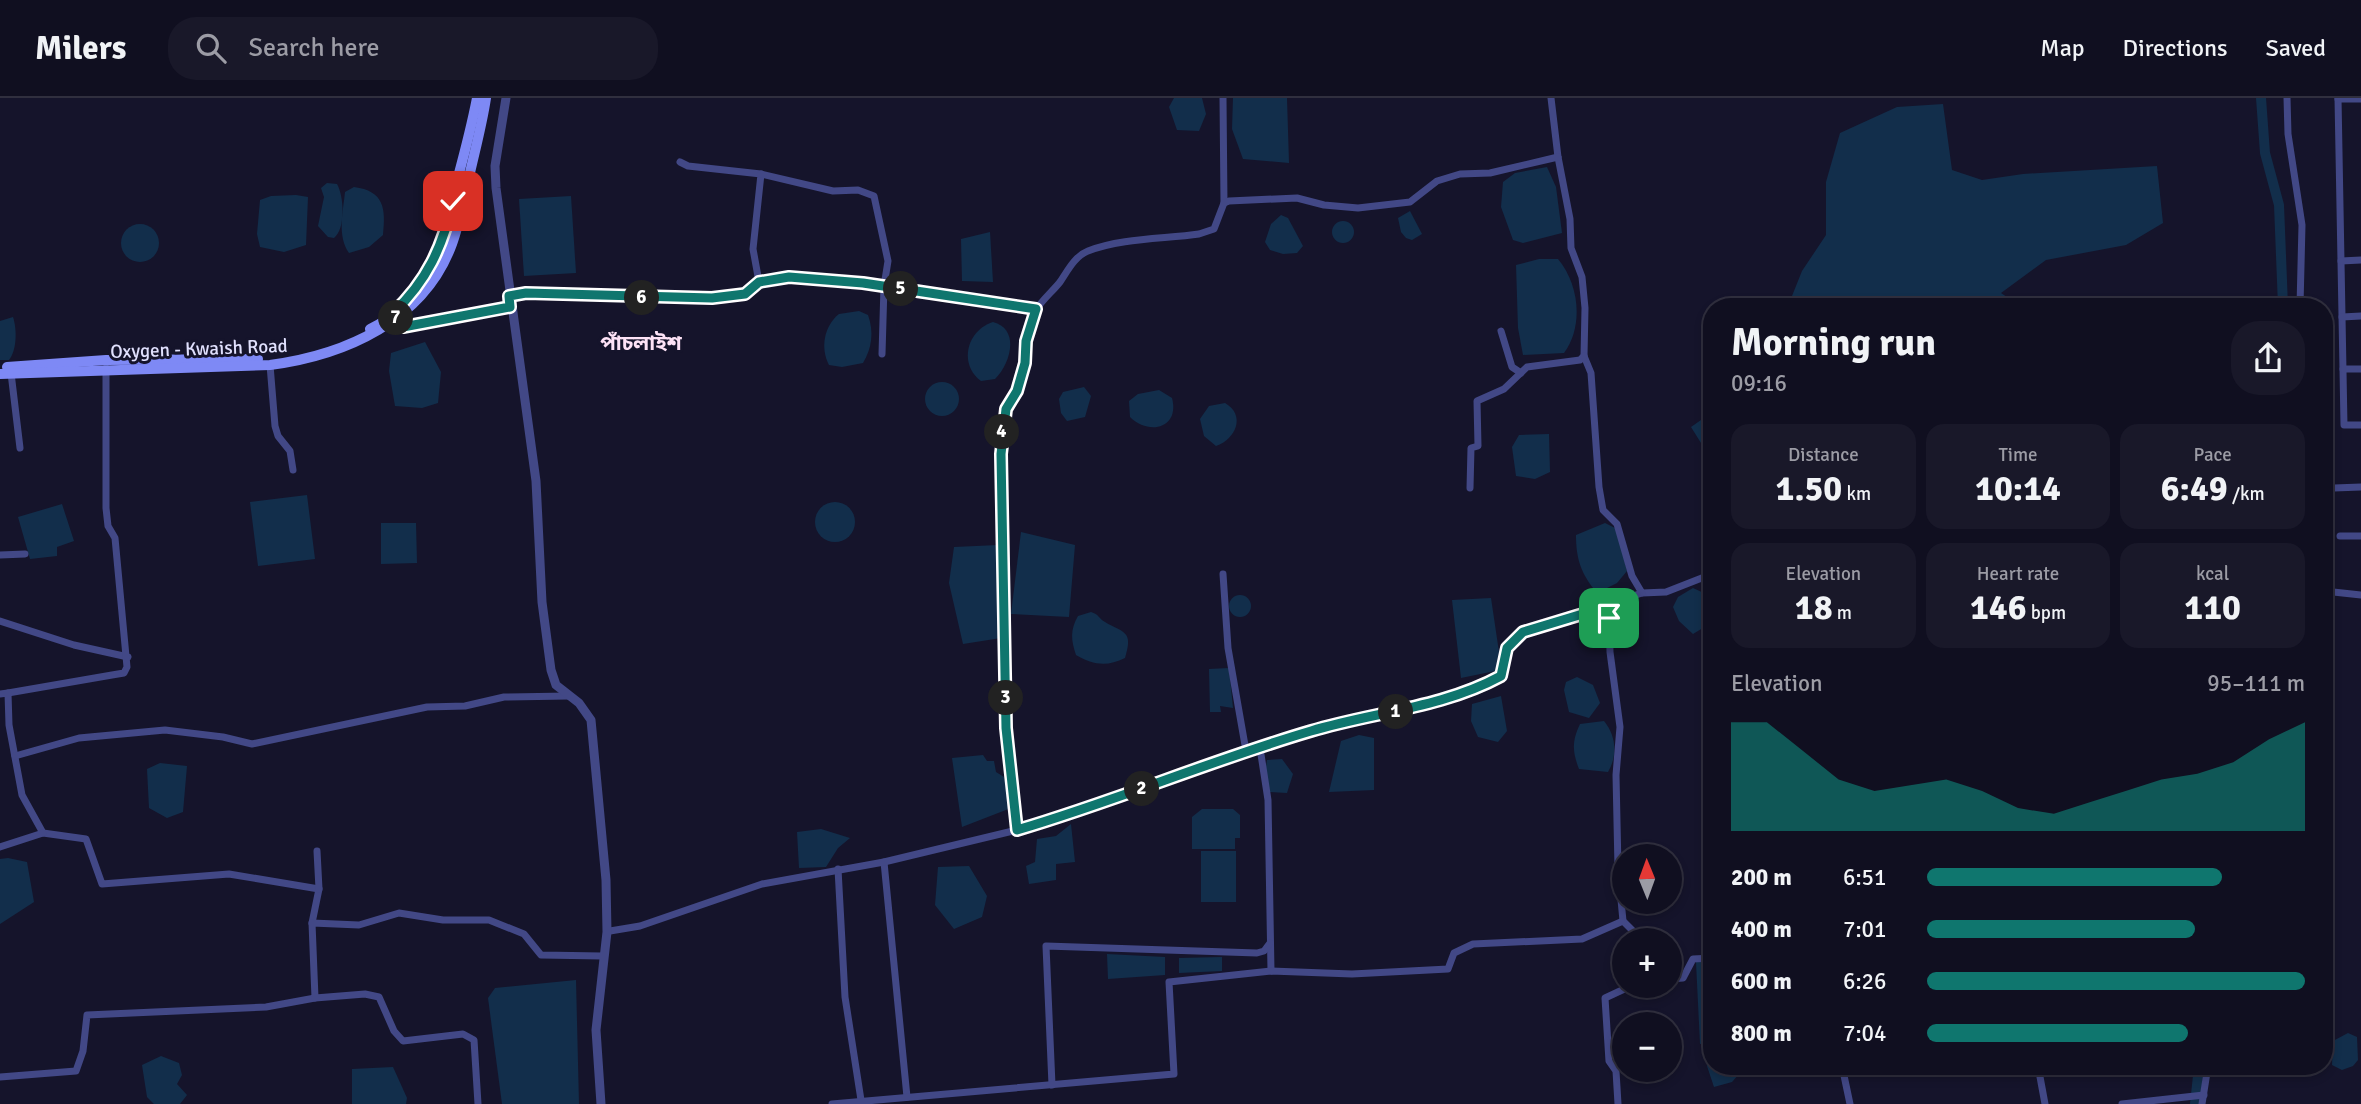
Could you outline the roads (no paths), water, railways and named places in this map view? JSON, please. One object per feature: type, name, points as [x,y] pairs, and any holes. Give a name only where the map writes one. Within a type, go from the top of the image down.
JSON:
[{"type":"main road","name":"Oxygen - Kwaish Road","points":[[0,368],[288,357],[359,334],[396,317],[417,288],[442,243],[477,98]]},
{"type":"main road","name":"Oxygen - Kwaish Road","points":[[6,374],[106,365],[270,365],[317,357],[382,330],[422,296],[452,246],[486,98]]},
{"type":"street","points":[[506,98],[495,166],[510,307],[536,481],[548,651],[556,685],[579,703],[591,720],[604,832],[607,932],[602,956],[596,1030],[601,1104]]},
{"type":"street","points":[[1017,830],[1006,728],[1001,454],[1006,409],[1017,391],[1025,363],[1026,341],[1036,309],[1049,297],[1076,259],[1086,252],[1214,229],[1224,203],[1223,98]]},
{"type":"street","points":[[1551,98],[1558,157],[1570,219],[1571,248],[1582,277],[1585,308],[1584,356],[1591,373],[1596,463],[1603,510],[1617,524],[1632,576],[1642,593]]},
{"type":"street","points":[[2287,98],[2288,134],[2302,225],[2300,298]]},
{"type":"street","points":[[2361,99],[2338,99],[2344,425],[2361,425]]},
{"type":"street","points":[[1224,203],[1297,198],[1324,205],[1358,208],[1410,202],[1437,181],[1460,174],[1490,173],[1558,157]]},
{"type":"street","points":[[680,162],[688,166],[761,174],[833,191],[859,190],[874,196],[888,261],[884,286],[882,354]]},
{"type":"street","points":[[759,282],[754,249],[761,174]]},
{"type":"street","points":[[2341,261],[2361,260]]},
{"type":"street","points":[[509,296],[565,292],[631,298],[712,298],[745,294],[759,282],[789,277],[884,286],[1036,309]]},
{"type":"street","points":[[396,317],[403,327],[410,328],[510,307]]},
{"type":"street","points":[[2342,317],[2361,316]]},
{"type":"street","points":[[1501,331],[1512,367],[1521,373]]},
{"type":"street","points":[[1470,488],[1471,448],[1478,446],[1477,401],[1504,388],[1527,367],[1580,360],[1584,356]]},
{"type":"street","points":[[43,833],[22,795],[4,694],[124,673],[128,657],[115,538],[108,526],[106,508],[106,365]]},
{"type":"street","points":[[270,365],[275,426],[278,436],[290,451],[293,470]]},
{"type":"street","points":[[2343,369],[2361,369]]},
{"type":"street","points":[[6,374],[20,448]]},
{"type":"street","points":[[2334,488],[2361,488]]},
{"type":"street","points":[[2340,536],[2361,536]]},
{"type":"street","points":[[0,555],[24,554]]},
{"type":"street","points":[[1223,573],[1228,648],[1245,751]]},
{"type":"street","points":[[610,931],[640,926],[762,884],[884,862],[1017,830],[1312,730],[1404,710],[1482,687],[1501,676],[1507,648],[1523,632],[1642,593],[1667,592],[1703,578]]},
{"type":"street","points":[[2333,592],[2361,595]]},
{"type":"street","points":[[1609,606],[1610,652],[1620,726],[1616,821],[1623,921],[1630,928]]},
{"type":"street","points":[[0,621],[74,645],[128,657]]},
{"type":"street","points":[[15,756],[79,738],[165,730],[223,737],[252,744],[427,707],[465,706],[515,697],[568,696]]},
{"type":"street","points":[[1260,748],[1268,800],[1271,971]]},
{"type":"street","points":[[0,847],[43,833],[86,839],[98,880],[107,885],[229,874],[319,889]]},
{"type":"street","points":[[315,998],[312,923],[319,889],[317,851]]},
{"type":"street","points":[[884,862],[907,1097]]},
{"type":"street","points":[[838,869],[845,998],[861,1100]]},
{"type":"street","points":[[312,923],[359,925],[399,913],[443,920],[489,920],[523,934],[541,954],[602,956]]},
{"type":"street","points":[[832,1104],[1174,1074],[1169,982],[1271,971],[1352,974],[1448,969],[1454,953],[1472,944],[1582,939],[1623,921]]},
{"type":"street","points":[[1052,1085],[1046,946],[1257,953],[1264,951],[1270,943]]},
{"type":"street","points":[[1682,978],[1693,958],[1703,958]]},
{"type":"street","points":[[0,1077],[76,1071],[83,1051],[87,1015],[266,1007],[315,998],[365,995],[379,998],[394,1031],[403,1041],[463,1034],[474,1040],[478,1104]]},
{"type":"street","points":[[1612,995],[1605,998],[1609,1060],[1616,1071],[1618,1104]]},
{"type":"street","points":[[1844,1075],[1850,1104]]},
{"type":"street","points":[[2040,1075],[2045,1104]]},
{"type":"street","points":[[2122,1104],[2203,1100],[2207,1075]]},
{"type":"water","points":[[1174,98],[1202,98],[1206,114],[1199,131],[1177,130],[1169,107]]},
{"type":"water","points":[[1233,98],[1287,98],[1289,163],[1243,159],[1232,129]]},
{"type":"water","points":[[1943,104],[1952,170],[1982,180],[2023,174],[2157,166],[2163,223],[2126,245],[2046,260],[2001,293],[2008,298],[1791,298],[1802,271],[1826,235],[1826,182],[1840,133],[1897,107]]},
{"type":"water","points":[[1547,167],[1556,187],[1562,233],[1523,243],[1513,240],[1501,207],[1503,182],[1515,173]]},
{"type":"water","points":[[327,183],[337,184],[342,204],[341,227],[334,238],[328,237],[318,226],[324,197],[321,188]]},
{"type":"water","points":[[354,187],[372,192],[381,202],[384,225],[383,235],[369,247],[349,253],[343,239],[342,216],[345,192]]},
{"type":"water","points":[[271,196],[308,197],[306,245],[284,252],[260,247],[257,234],[260,200]]},
{"type":"water","points":[[571,196],[576,273],[524,276],[519,199]]},
{"type":"water","points":[[1410,211],[1422,234],[1412,240],[1401,232],[1398,218]]},
{"type":"water","points":[[1281,215],[1288,218],[1303,246],[1297,253],[1283,254],[1270,250],[1265,242],[1271,224]]},
{"type":"water","points":[[1343,221],[1351,224],[1354,232],[1351,240],[1343,243],[1335,240],[1332,232],[1335,224]]},
{"type":"water","points":[[140,224],[153,230],[159,243],[153,256],[140,262],[127,256],[121,243],[127,230]]},
{"type":"water","points":[[990,232],[993,282],[962,281],[961,239]]},
{"type":"water","points":[[1539,259],[1558,259],[1571,280],[1576,305],[1574,330],[1564,353],[1523,355],[1518,328],[1516,265]]},
{"type":"water","points":[[859,311],[868,315],[871,328],[870,346],[863,363],[842,367],[829,365],[824,345],[830,325],[839,314]]},
{"type":"water","points":[[13,317],[16,333],[14,351],[9,360],[0,360],[0,321]]},
{"type":"water","points":[[993,322],[1007,332],[1010,339],[1009,356],[995,379],[981,381],[970,366],[969,348],[977,332]]},
{"type":"water","points":[[425,342],[441,372],[438,403],[422,408],[395,406],[389,371],[391,353]]},
{"type":"water","points":[[942,382],[954,387],[959,399],[954,411],[942,416],[930,411],[925,399],[930,387]]},
{"type":"water","points":[[1084,387],[1091,396],[1085,417],[1067,421],[1061,413],[1059,399],[1063,392]]},
{"type":"water","points":[[1159,390],[1172,398],[1173,408],[1167,422],[1161,426],[1146,426],[1130,417],[1129,401],[1138,394]]},
{"type":"water","points":[[1225,403],[1235,414],[1236,426],[1229,438],[1216,446],[1204,436],[1200,419],[1209,406]]},
{"type":"water","points":[[1703,419],[1703,446],[1691,427]]},
{"type":"water","points":[[1549,434],[1550,472],[1535,479],[1516,476],[1512,447],[1519,435]]},
{"type":"water","points":[[307,495],[315,559],[258,566],[250,502]]},
{"type":"water","points":[[835,502],[843,503],[849,508],[854,514],[854,530],[849,536],[843,541],[835,542],[827,541],[821,536],[816,530],[815,522],[816,514],[821,508],[827,503]]},
{"type":"water","points":[[62,504],[74,541],[57,547],[57,556],[30,559],[18,517]]},
{"type":"water","points":[[381,523],[416,523],[417,563],[381,564]]},
{"type":"water","points":[[1605,523],[1617,529],[1627,571],[1617,583],[1597,593],[1580,566],[1576,535]]},
{"type":"water","points":[[1021,532],[1075,545],[1069,617],[1011,614]]},
{"type":"water","points":[[998,545],[1001,638],[963,644],[949,583],[954,547]]},
{"type":"water","points":[[1693,588],[1703,593],[1703,628],[1693,634],[1679,621],[1673,607],[1678,597]]},
{"type":"water","points":[[1236,595],[1244,595],[1251,602],[1251,610],[1244,617],[1236,617],[1229,610],[1229,602]]},
{"type":"water","points":[[1491,598],[1499,652],[1495,671],[1461,678],[1452,600]]},
{"type":"water","points":[[1091,612],[1125,634],[1128,642],[1125,658],[1100,664],[1076,655],[1072,640],[1074,626],[1078,616]]},
{"type":"water","points":[[1229,668],[1233,708],[1220,706],[1221,712],[1210,712],[1209,669]]},
{"type":"water","points":[[1577,677],[1593,685],[1600,703],[1589,718],[1569,712],[1564,690],[1566,682]]},
{"type":"water","points":[[1501,696],[1507,731],[1498,742],[1478,737],[1471,721],[1472,704]]},
{"type":"water","points":[[1604,721],[1614,746],[1608,772],[1579,769],[1574,746],[1580,724]]},
{"type":"water","points":[[1359,735],[1374,738],[1374,790],[1329,792],[1341,741]]},
{"type":"water","points":[[983,755],[987,761],[994,761],[996,772],[1004,777],[1011,808],[962,827],[952,758]]},
{"type":"water","points":[[1282,759],[1293,774],[1287,793],[1270,792],[1265,772],[1267,760]]},
{"type":"water","points":[[160,763],[187,766],[183,812],[167,818],[149,808],[147,769]]},
{"type":"water","points":[[1202,809],[1233,809],[1240,815],[1240,838],[1235,838],[1235,849],[1192,849],[1192,817]]},
{"type":"water","points":[[1071,824],[1075,862],[1056,864],[1056,880],[1029,884],[1026,866],[1035,862],[1037,839],[1056,836]]},
{"type":"water","points":[[821,829],[850,838],[838,848],[826,867],[799,868],[797,832]]},
{"type":"water","points":[[1201,851],[1236,851],[1236,902],[1201,902]]},
{"type":"water","points":[[0,859],[27,862],[34,902],[0,924]]},
{"type":"water","points":[[969,866],[987,896],[982,917],[954,929],[935,905],[938,867]]},
{"type":"water","points":[[1107,954],[1165,957],[1165,975],[1108,979]]},
{"type":"water","points":[[1222,957],[1222,971],[1179,973],[1179,958]]},
{"type":"water","points":[[1696,962],[1703,962],[1703,1044],[1700,1044]]},
{"type":"water","points":[[576,980],[579,1104],[502,1104],[488,998],[495,988]]},
{"type":"water","points":[[2348,1033],[2357,1037],[2358,1060],[2353,1066],[2342,1070],[2333,1066],[2333,1041]]},
{"type":"water","points":[[161,1056],[179,1063],[182,1075],[177,1084],[187,1095],[180,1104],[154,1104],[147,1097],[142,1065]]},
{"type":"water","points":[[393,1067],[407,1098],[406,1104],[352,1104],[352,1069]]},
{"type":"water","points":[[1710,1075],[1738,1075],[1732,1082],[1714,1087]]},
{"type":"waterway","points":[[2261,98],[2265,153],[2279,205],[2283,298]]},
{"type":"waterway","points":[[2195,1104],[2198,1075]]},
{"type":"district","name":"পাঁচলাইশ","points":[[641,343]]}]
